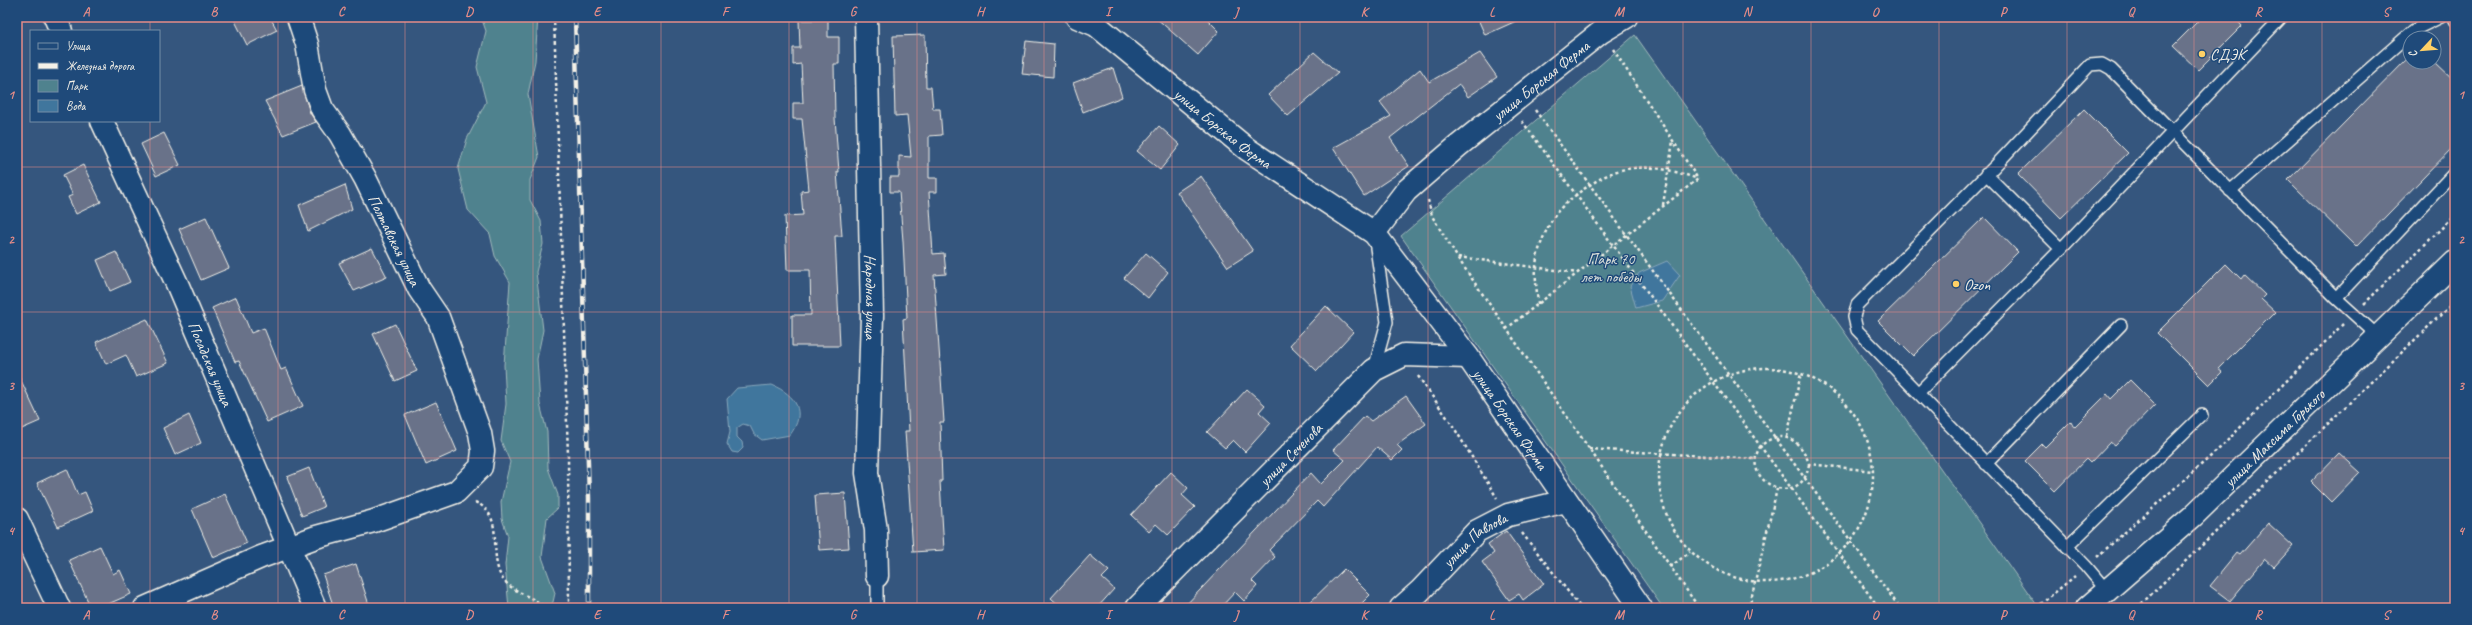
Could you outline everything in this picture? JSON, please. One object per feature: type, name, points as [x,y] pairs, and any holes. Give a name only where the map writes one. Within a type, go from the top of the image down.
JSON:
[{"type":"street","points":[[55,17],[62,30]]},
{"type":"street","name":"Полтавская улица","points":[[298,17],[307,44],[315,90],[322,109],[340,134],[365,178],[419,289],[438,317],[480,433],[483,451],[481,467],[456,492]]},
{"type":"street","name":"Народная улица","points":[[866,17],[872,316],[867,473],[876,530],[878,576]]},
{"type":"street","name":"улица Борская Ферма","points":[[1077,17],[1096,26],[1247,149],[1374,233],[1468,357],[1641,608]]},
{"type":"street","name":"улица Борская Ферма","points":[[1374,233],[1406,191],[1517,100],[1600,24],[1626,17]]},
{"type":"street","name":"Посадская улица","points":[[102,122],[181,293],[268,496],[288,549],[315,608]]},
{"type":"street","name":"улица Максима Горького","points":[[2087,608],[2193,516],[2455,262]]},
{"type":"street","name":"улица Сеченова","points":[[1137,608],[1374,370],[1404,355],[1468,357]]},
{"type":"street","points":[[145,608],[261,557],[288,549],[316,537],[374,521],[456,492]]},
{"type":"street","name":"улица Павлова","points":[[1401,608],[1420,592],[1477,531],[1508,515],[1566,501]]},
{"type":"street","points":[[17,519],[59,608]]},
{"type":"lane","points":[[1918,393],[2061,249],[2282,17]]},
{"type":"lane","points":[[2230,191],[2414,30],[2441,17]]},
{"type":"lane","points":[[2107,591],[2086,566],[1857,330],[1854,317],[1856,305],[1986,174],[2090,65],[2102,64],[2111,69],[2353,315],[2379,337]]},
{"type":"lane","points":[[2336,298],[2455,172]]},
{"type":"lane","points":[[1986,174],[2061,249]]},
{"type":"lane","points":[[1374,233],[1387,322],[1374,370]]},
{"type":"lane","points":[[1986,464],[2121,326]]},
{"type":"lane","points":[[2067,547],[2202,415]]},
{"type":"lane","points":[[877,608],[878,576]]},
{"type":"path","points":[[554,17],[568,456],[569,608]]},
{"type":"path","points":[[1600,24],[1698,179]]},
{"type":"path","points":[[1517,100],[1589,184],[1900,608]]},
{"type":"path","points":[[1517,100],[1576,196],[1879,608]]},
{"type":"path","points":[[1663,206],[1673,140]]},
{"type":"path","points":[[1538,304],[1536,267],[1543,238],[1559,211],[1589,184],[1620,170],[1668,169],[1698,179]]},
{"type":"path","points":[[1422,178],[1432,216],[1457,257],[1699,608]]},
{"type":"path","points":[[1506,329],[1698,179]]},
{"type":"path","points":[[2036,608],[2220,448],[2455,215]]},
{"type":"path","points":[[1457,257],[1578,273]]},
{"type":"path","points":[[2137,608],[2455,301]]},
{"type":"path","points":[[1404,355],[1453,426],[1508,515],[1581,608]]},
{"type":"path","points":[[1764,367],[1801,373],[1829,388],[1852,411],[1867,439],[1873,471],[1868,508],[1851,541],[1839,554],[1807,574],[1785,581],[1755,582],[1720,573],[1690,552],[1669,523],[1659,488],[1660,452],[1670,424],[1688,399],[1712,381],[1728,374],[1764,367]]},
{"type":"path","points":[[1787,437],[1801,373]]},
{"type":"path","points":[[1775,437],[1787,437],[1796,441],[1807,456],[1809,464],[1804,477],[1791,488],[1776,489],[1769,486],[1758,471],[1755,459],[1760,446],[1775,437]]},
{"type":"path","points":[[1589,449],[1660,452],[1755,459]]},
{"type":"path","points":[[1809,464],[1873,471]]},
{"type":"path","points":[[1749,608],[1776,489]]},
{"type":"path","points":[[456,492],[485,506],[494,523],[499,573],[506,583],[539,601],[546,608]]},
{"type":"path","points":[[1670,567],[1690,552]]},
{"type":"green space","points":[[481,17],[538,17],[535,61],[528,94],[539,157],[530,180],[530,200],[541,221],[543,244],[536,272],[543,330],[537,359],[540,404],[547,432],[548,468],[558,495],[558,508],[547,518],[542,557],[555,593],[553,602],[548,608],[509,608],[505,565],[508,536],[502,519],[501,502],[510,462],[501,441],[506,404],[504,365],[510,282],[495,256],[490,234],[468,210],[458,169],[467,139],[486,102],[477,67],[486,31]]},
{"type":"green space","name":"Парк 70 лет победы","points":[[1635,35],[2039,608],[1663,608],[1401,236]]},
{"type":"water","points":[[1667,261],[1680,275],[1662,301],[1636,308],[1630,286],[1639,273]]},
{"type":"water","points":[[772,385],[793,399],[798,412],[798,419],[795,427],[790,435],[762,440],[754,434],[750,426],[743,424],[737,428],[737,437],[742,442],[743,448],[738,453],[732,452],[727,444],[730,432],[727,399],[737,388]]},
{"type":"building","points":[[233,17],[270,17],[277,30],[247,45]]},
{"type":"building","points":[[1155,17],[1205,17],[1219,31],[1198,55]]},
{"type":"building","points":[[1477,17],[1525,17],[1485,35]]},
{"type":"building","points":[[2202,17],[2234,17],[2242,26],[2198,70],[2173,46]]},
{"type":"building","points":[[799,20],[828,20],[828,37],[839,37],[839,64],[834,64],[835,118],[839,172],[837,172],[842,236],[835,236],[840,346],[792,346],[792,315],[811,315],[810,270],[787,270],[785,216],[803,215],[801,191],[809,190],[802,119],[793,119],[793,103],[803,103],[801,64],[793,65],[793,48],[800,48]]},
{"type":"building","points":[[925,35],[926,87],[931,87],[933,109],[940,109],[942,135],[929,136],[929,178],[937,178],[937,192],[929,192],[933,254],[944,253],[946,274],[934,275],[944,422],[940,422],[942,481],[940,481],[944,550],[913,552],[905,431],[909,431],[903,319],[907,318],[903,241],[899,192],[890,192],[890,177],[899,177],[899,156],[911,157],[907,115],[895,116],[893,36]]},
{"type":"building","points":[[1026,41],[1054,44],[1053,77],[1022,74]]},
{"type":"building","points":[[1314,52],[1338,73],[1288,116],[1268,95]]},
{"type":"building","points":[[1480,53],[1497,77],[1468,97],[1459,84],[1390,138],[1409,166],[1364,196],[1333,148],[1391,116],[1380,102],[1420,69],[1429,82]]},
{"type":"building","points":[[2402,64],[2402,70],[2442,70],[2442,69],[2455,81],[2455,145],[2356,247],[2288,180]]},
{"type":"building","points":[[1113,68],[1122,97],[1083,112],[1073,83]]},
{"type":"building","points":[[302,86],[310,113],[316,122],[283,135],[265,101]]},
{"type":"building","points":[[2084,109],[2128,153],[2061,218],[2018,174]]},
{"type":"building","points":[[1159,126],[1180,145],[1160,170],[1137,151]]},
{"type":"building","points":[[164,133],[180,165],[156,176],[141,144]]},
{"type":"building","points":[[83,165],[101,202],[76,214],[68,197],[73,195],[63,175]]},
{"type":"building","points":[[1201,176],[1253,251],[1228,267],[1177,192]]},
{"type":"building","points":[[345,185],[352,209],[308,231],[299,205]]},
{"type":"building","points":[[206,217],[229,268],[201,280],[179,229]]},
{"type":"building","points":[[1984,217],[2018,252],[1913,356],[1878,321]]},
{"type":"building","points":[[372,248],[387,277],[354,291],[339,263]]},
{"type":"building","points":[[116,252],[130,282],[110,291],[97,260]]},
{"type":"building","points":[[1146,253],[1168,272],[1148,298],[1124,278]]},
{"type":"building","points":[[2226,264],[2241,279],[2244,275],[2265,295],[2261,299],[2275,312],[2218,369],[2222,372],[2209,385],[2157,333]]},
{"type":"building","points":[[236,297],[251,333],[264,328],[281,370],[286,368],[303,406],[267,422],[239,361],[235,362],[212,308]]},
{"type":"building","points":[[1326,306],[1353,332],[1317,371],[1290,345]]},
{"type":"building","points":[[147,319],[168,363],[136,377],[126,355],[106,364],[96,342]]},
{"type":"building","points":[[395,324],[417,371],[395,381],[373,334]]},
{"type":"building","points":[[17,372],[40,421],[17,431]]},
{"type":"building","points":[[2130,380],[2155,405],[2115,446],[2110,442],[2090,463],[2086,459],[2055,491],[2025,461],[2042,444],[2045,447],[2071,421],[2074,427],[2107,394],[2111,399]]},
{"type":"building","points":[[1247,389],[1265,405],[1259,412],[1271,423],[1245,452],[1233,440],[1225,448],[1207,432]]},
{"type":"building","points":[[1406,396],[1426,424],[1397,445],[1402,450],[1392,460],[1377,447],[1323,507],[1317,501],[1269,550],[1275,557],[1252,581],[1257,586],[1244,601],[1235,592],[1220,608],[1183,608],[1311,473],[1321,484],[1345,460],[1333,450],[1365,416],[1371,421]]},
{"type":"building","points":[[436,402],[457,451],[426,465],[405,415]]},
{"type":"building","points":[[189,415],[201,443],[175,455],[163,428]]},
{"type":"building","points":[[2339,453],[2360,472],[2331,502],[2311,482]]},
{"type":"building","points":[[309,468],[324,507],[302,516],[287,477]]},
{"type":"building","points":[[67,469],[78,495],[85,492],[93,511],[58,527],[37,483]]},
{"type":"building","points":[[1171,472],[1188,488],[1182,495],[1195,507],[1168,535],[1156,524],[1149,532],[1131,515]]},
{"type":"building","points":[[845,493],[849,548],[819,550],[815,495]]},
{"type":"building","points":[[225,494],[247,543],[213,558],[192,509]]},
{"type":"building","points":[[2268,523],[2293,546],[2274,567],[2265,559],[2230,601],[2210,586],[2237,553],[2240,555]]},
{"type":"building","points":[[1506,531],[1544,584],[1523,600],[1519,594],[1509,600],[1482,562],[1494,553],[1488,544]]},
{"type":"building","points":[[100,546],[113,574],[120,570],[131,594],[99,608],[91,608],[69,560]]},
{"type":"building","points":[[1090,555],[1109,571],[1102,578],[1114,589],[1097,608],[1062,608],[1051,598]]},
{"type":"building","points":[[356,564],[370,608],[334,608],[323,575]]},
{"type":"building","points":[[1344,569],[1370,595],[1357,608],[1304,608]]},
{"type":"railway","points":[[575,17],[589,498],[589,608]]},
{"type":"place","name":"СДЭК","points":[[2202,54]]},
{"type":"place","name":"Ozon","points":[[1956,284]]}]
